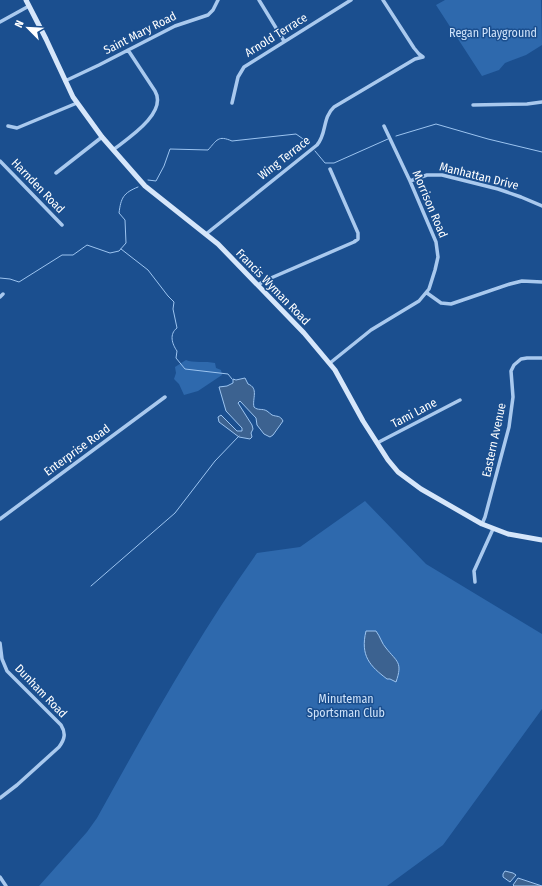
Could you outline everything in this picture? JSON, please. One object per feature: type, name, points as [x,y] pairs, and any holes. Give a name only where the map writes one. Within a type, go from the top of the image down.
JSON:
[{"type":"main road","name":"Francis Wyman Road","points":[[26,0],[76,103],[102,137],[148,188],[218,244],[330,363],[338,374],[358,412],[390,464],[401,475],[421,489],[482,524],[520,537],[542,540]]},
{"type":"street","name":"Saint Mary Road","points":[[65,81],[180,24],[208,15],[213,10],[218,0]]},
{"type":"street","points":[[259,0],[284,41]]},
{"type":"street","name":"Arnold Terrace","points":[[232,103],[238,77],[244,67],[351,0]]},
{"type":"street","name":"Wing Terrace","points":[[206,234],[317,145],[323,135],[327,116],[334,107],[415,60],[423,57],[414,48],[383,0]]},
{"type":"street","points":[[0,22],[29,6]]},
{"type":"street","points":[[113,150],[147,122],[154,112],[158,100],[155,91],[128,50]]},
{"type":"street","points":[[473,105],[527,104],[542,102]]},
{"type":"street","points":[[8,126],[17,128],[76,103]]},
{"type":"street","name":"Morrison Road","points":[[384,126],[410,180],[438,248],[435,270],[427,293]]},
{"type":"street","points":[[56,173],[102,137]]},
{"type":"street","name":"Harnden Road","points":[[0,161],[62,225]]},
{"type":"street","points":[[258,285],[263,281],[358,239],[358,232],[330,169]]},
{"type":"street","name":"Manhattan Drive","points":[[410,180],[427,175],[442,175],[498,189],[542,206]]},
{"type":"street","points":[[330,363],[377,326],[409,308],[427,293],[440,302],[451,304],[522,281],[542,282]]},
{"type":"street","name":"Eastern Avenue","points":[[482,524],[509,427],[513,397],[511,371],[514,365],[521,360],[527,358],[542,358]]},
{"type":"street","name":"Enterprise Road","points":[[0,519],[166,397]]},
{"type":"street","name":"Tami Lane","points":[[377,443],[460,400]]},
{"type":"street","points":[[474,582],[474,571],[493,529]]},
{"type":"street","name":"Dunham Road","points":[[0,643],[2,659],[7,671],[61,725],[64,730],[64,739],[59,747],[17,785],[0,798]]},
{"type":"street","points":[[0,877],[6,886]]},
{"type":"green space","name":"Regan Playground","points":[[445,0],[541,0],[542,45],[526,55],[505,63],[499,70],[482,76],[436,5]]},
{"type":"green space","points":[[186,360],[215,363],[216,368],[221,370],[222,375],[198,391],[184,395],[179,384],[174,379],[176,373],[175,367]]},
{"type":"green space","name":"Minuteman Sportsman Club","points":[[365,501],[426,564],[542,634],[542,709],[443,845],[387,886],[39,886],[87,832],[97,818],[193,650],[257,553],[300,547]]},
{"type":"shaded area","points":[[245,378],[254,391],[254,407],[268,411],[272,415],[280,417],[283,421],[270,437],[264,434],[257,425],[256,418],[240,401],[238,403],[252,425],[252,437],[250,439],[239,437],[219,422],[218,417],[221,415],[237,431],[242,431],[242,428],[226,411],[219,387],[227,386],[233,383],[233,379],[236,380]]},
{"type":"shaded area","points":[[366,631],[376,631],[398,663],[399,670],[396,682],[387,679],[371,665],[368,660],[364,647]]},
{"type":"shaded area","points":[[505,871],[516,875],[510,882],[503,877]]},
{"type":"shaded area","points":[[518,878],[542,886],[514,886],[513,885]]},
{"type":"waterway","points":[[396,136],[436,124],[488,139],[542,152]]},
{"type":"waterway","points":[[148,180],[156,181],[164,166],[170,149],[208,150],[216,141],[224,138],[232,141],[296,134],[309,143]]},
{"type":"waterway","points":[[315,151],[325,163],[334,163],[388,139]]},
{"type":"waterway","points":[[0,278],[19,282],[62,255],[73,255],[87,245],[110,253],[119,251],[126,243],[125,220],[119,213],[121,203],[129,191],[138,187]]},
{"type":"waterway","points":[[121,249],[148,270],[174,302],[173,309],[177,328],[174,330],[172,339],[177,351],[176,358],[185,369],[228,374],[232,379]]},
{"type":"waterway","points":[[91,586],[175,513],[215,461],[239,436]]}]
